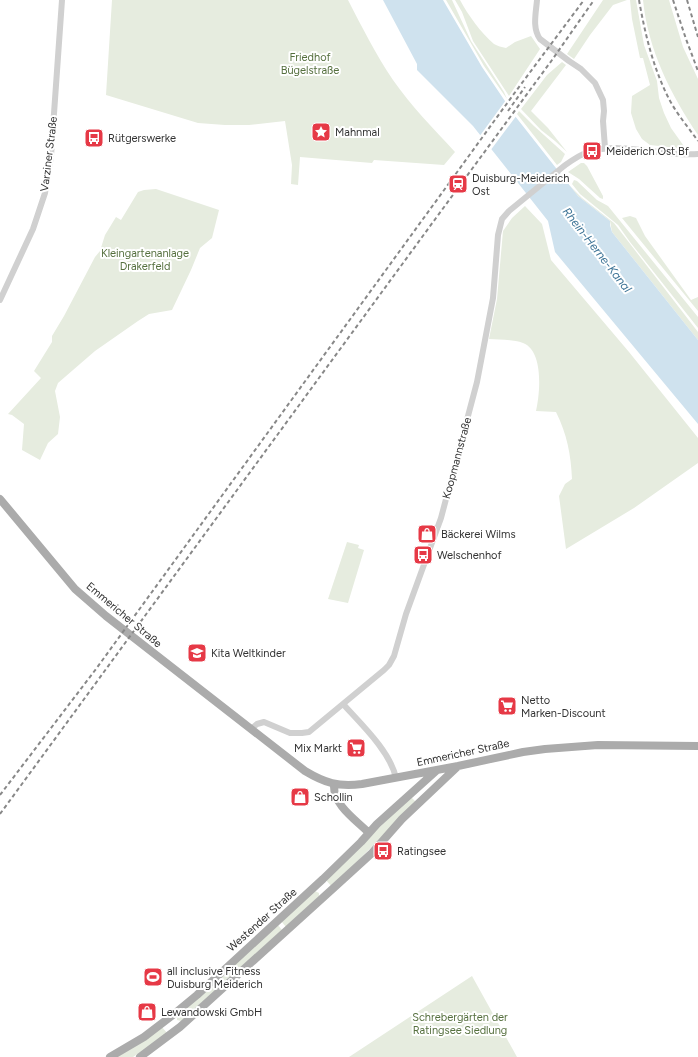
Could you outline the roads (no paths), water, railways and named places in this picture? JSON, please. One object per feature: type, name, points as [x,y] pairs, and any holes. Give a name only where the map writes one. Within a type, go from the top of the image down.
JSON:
[{"type":"main road","name":"Emmericher Straße","points":[[0,499],[75,589],[106,616],[304,771],[318,779],[334,785],[352,785],[396,778],[523,752],[570,746],[698,746]]},
{"type":"main road","points":[[140,1057],[180,1027],[372,853],[397,824],[458,766]]},
{"type":"main road","points":[[437,770],[442,777],[440,783]]},
{"type":"main road","name":"Westender Straße","points":[[110,1057],[144,1037],[174,1014],[314,887],[377,824],[437,770]]},
{"type":"main road","points":[[334,785],[333,792],[340,804],[369,833]]},
{"type":"main road","points":[[314,887],[321,890],[322,898]]},
{"type":"main road","points":[[174,1014],[174,1022],[180,1027]]},
{"type":"street","name":"Varziner Straße","points":[[0,300],[33,229],[45,194],[50,156],[62,0]]},
{"type":"street","points":[[537,0],[535,28],[540,39],[588,75],[600,91],[604,100],[603,121],[606,148]]},
{"type":"street","name":"Koopmannstraße","points":[[251,729],[257,724],[264,722],[290,733],[309,732],[384,670],[392,661],[406,613],[441,518],[472,404],[493,298],[498,235],[502,220],[509,211],[564,166],[583,154],[606,148],[613,148],[685,155],[698,154]]},
{"type":"street","points":[[343,704],[378,744],[394,768],[396,778]]},
{"type":"water","name":"Rhein-Herne-Kanal","points":[[383,0],[443,0],[482,67],[515,116],[578,196],[610,221],[612,232],[698,340],[698,424],[555,252],[548,221],[473,126],[417,70],[417,64]]},
{"type":"railway","points":[[0,795],[96,669],[516,91],[584,0]]},
{"type":"railway","points":[[0,814],[552,60],[594,0]]},
{"type":"railway","points":[[639,0],[650,50],[663,86],[675,109],[698,141]]},
{"type":"railway","points":[[673,0],[698,71]]},
{"type":"railway","points":[[687,0],[698,37]]},
{"type":"railway","points":[[508,111],[525,87]]},
{"type":"place","name":"Mahnmal","points":[[321,132]]},
{"type":"place","name":"Rütgerswerke","points":[[94,138]]},
{"type":"place","name":"Meiderich Ost Bf","points":[[592,151]]},
{"type":"place","name":"Duisburg-Meiderich Ost","points":[[458,184]]},
{"type":"place","name":"Bäckerei Wilms","points":[[427,534]]},
{"type":"place","name":"Welschenhof","points":[[423,555]]},
{"type":"place","name":"Kita Weltkinder","points":[[197,653]]},
{"type":"place","name":"Netto Marken-Discount","points":[[507,706]]},
{"type":"place","name":"Mix Markt","points":[[356,748]]},
{"type":"place","name":"Schollin","points":[[300,797]]},
{"type":"place","name":"Ratingsee","points":[[383,851]]},
{"type":"place","name":"all inclusive Fitness Duisburg Meiderich","points":[[153,977]]},
{"type":"place","name":"Lewandowski GmbH","points":[[147,1012]]},
{"type":"park label","name":"Friedhof Bügelstraße","points":[[310,63]]},
{"type":"park label","name":"Kleingartenanlage Drakerfeld","points":[[145,259]]},
{"type":"park label","name":"Schrebergärten der Ratingsee Siedlung","points":[[460,1023]]}]
